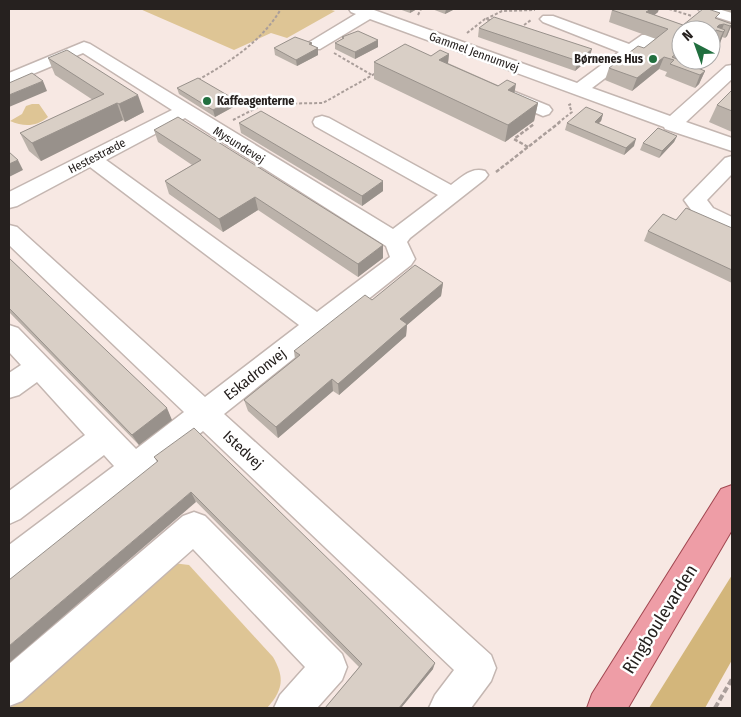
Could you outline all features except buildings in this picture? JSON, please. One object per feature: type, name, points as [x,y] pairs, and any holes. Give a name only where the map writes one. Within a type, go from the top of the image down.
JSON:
[{"type":"main road","name":"Ringboulevarden","points":[[606,708],[724,520],[732,500]]},
{"type":"street","points":[[706,9],[732,18]]},
{"type":"street","name":"Gammel Jennumvej","points":[[314,46],[362,11],[732,146]]},
{"type":"street","points":[[539,16],[631,51]]},
{"type":"street","points":[[582,92],[648,38]]},
{"type":"street","name":"Mysundevej","points":[[9,79],[84,47],[395,241]]},
{"type":"street","points":[[456,62],[471,51]]},
{"type":"street","points":[[672,125],[732,70]]},
{"type":"street","points":[[513,97],[538,76]]},
{"type":"street","points":[[489,86],[543,110]]},
{"type":"street","name":"Hestestræde","points":[[9,201],[185,111]]},
{"type":"street","points":[[322,122],[452,194]]},
{"type":"street","points":[[92,159],[317,325]]},
{"type":"street","points":[[732,162],[695,200],[705,213],[732,225]]},
{"type":"street","points":[[395,241],[402,233],[478,175]]},
{"type":"street","name":"Istedvej","points":[[9,232],[478,668],[448,708]]},
{"type":"street","name":"Eskadronvej","points":[[9,565],[403,259],[395,241]]},
{"type":"street","points":[[9,335],[135,468]]},
{"type":"street","points":[[9,387],[39,367]]},
{"type":"street","points":[[9,509],[106,437]]},
{"type":"street","points":[[9,688],[194,527],[329,667],[293,708]]},
{"type":"path","points":[[166,99],[242,54],[275,22],[280,9]]},
{"type":"path","points":[[452,44],[485,19],[502,11],[539,16]]},
{"type":"path","points":[[526,32],[518,29],[539,16]]},
{"type":"path","points":[[485,19],[493,22]]},
{"type":"path","points":[[314,46],[326,54],[330,52],[373,75]]},
{"type":"path","points":[[215,130],[264,104],[323,103],[380,71]]},
{"type":"path","points":[[478,175],[492,175],[572,112],[569,105],[582,92]]},
{"type":"path","points":[[528,146],[514,139],[537,122],[531,118],[543,110]]},
{"type":"path","points":[[715,708],[732,679]]},
{"type":"shaded area","points":[[140,9],[328,9],[335,11],[287,38],[271,33],[234,50]]},
{"type":"shaded area","points":[[39,104],[48,117],[39,123],[30,125],[10,121],[22,114],[26,106]]},
{"type":"shaded area","points":[[173,563],[189,565],[273,657],[281,678],[279,689],[267,708],[9,708],[9,704],[159,571]]},
{"type":"shaded area","points":[[732,575],[732,660],[705,708],[649,708]]},
{"type":"place","name":"Børnenes Hus","points":[[653,59]]},
{"type":"place","name":"Kaffeagenterne","points":[[207,101]]}]
